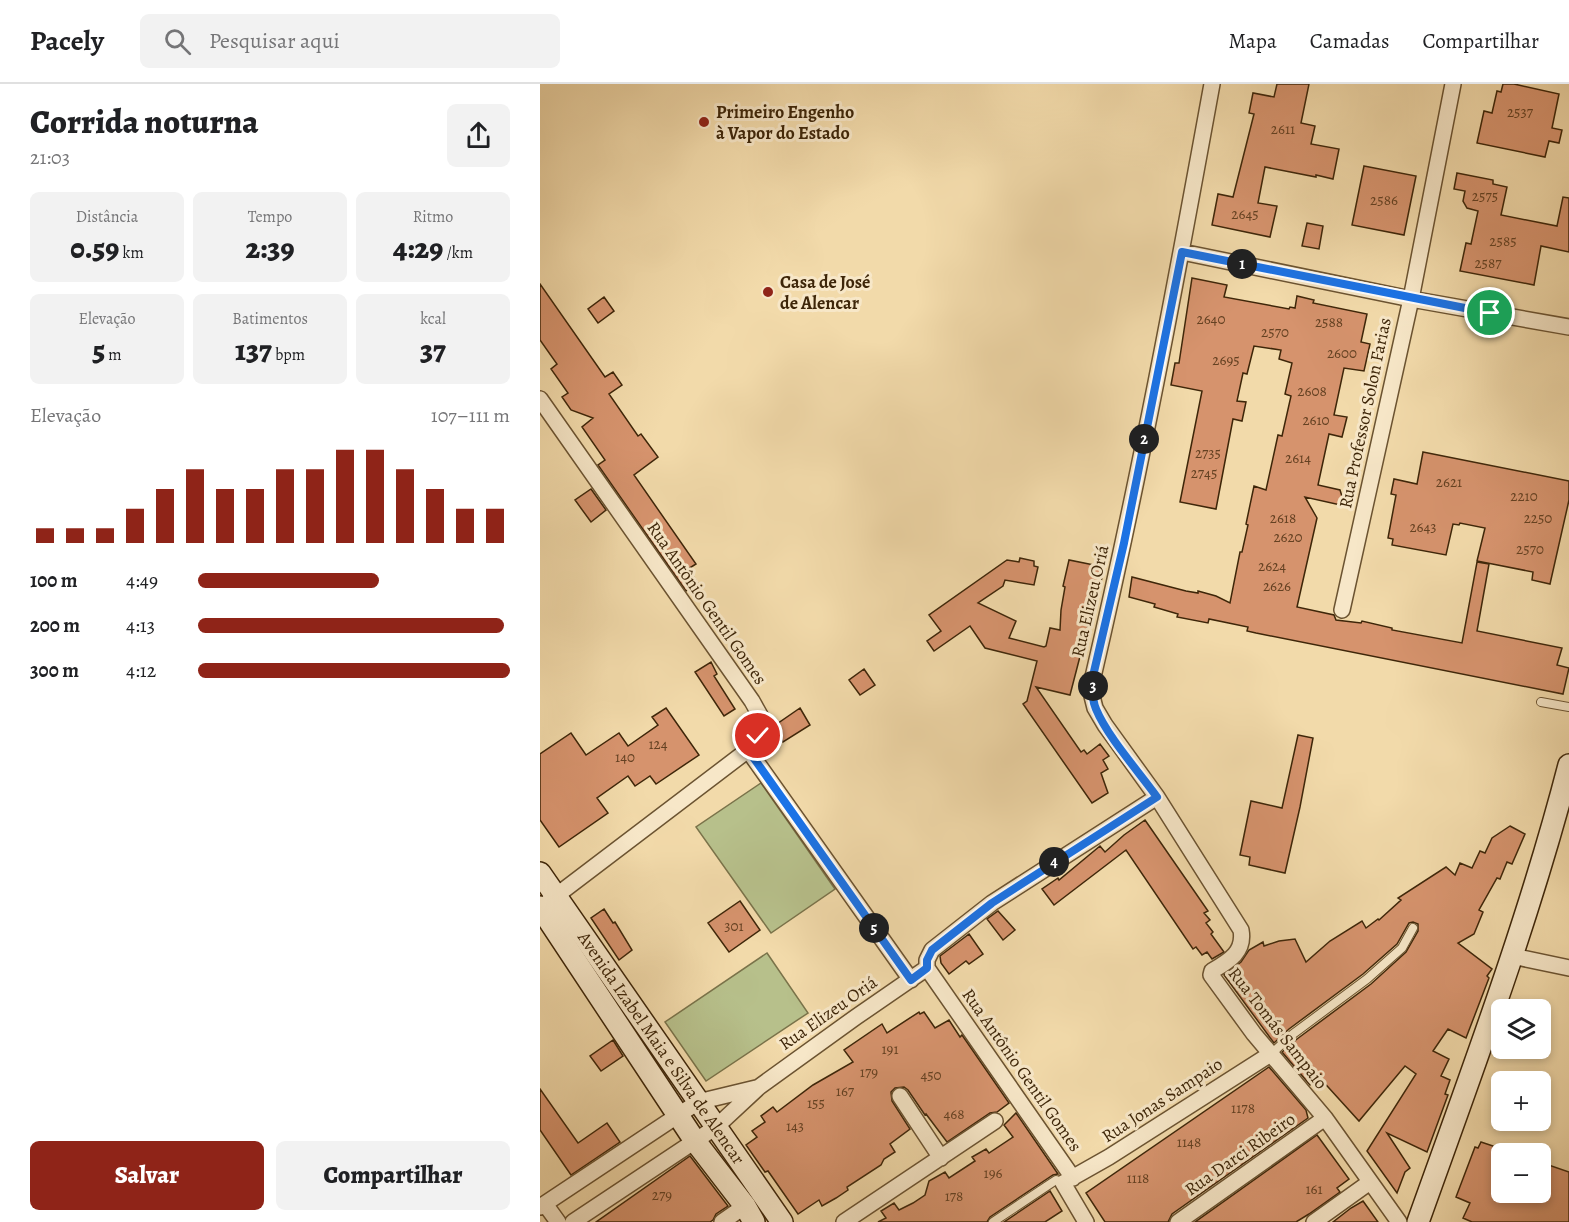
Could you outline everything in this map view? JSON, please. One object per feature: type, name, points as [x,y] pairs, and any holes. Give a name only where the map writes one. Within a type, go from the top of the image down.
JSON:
[{"type":"street","name":"Rua Elizeu Oriá","points":[[573,1222],[716,1127],[759,1088],[927,968],[927,960],[932,950],[992,903],[1157,797],[1095,708],[1092,696],[1093,676],[1124,543],[1182,252],[1212,84]]},
{"type":"street","name":"Rua Professor Solon Farias","points":[[1342,610],[1410,299],[1453,84]]},
{"type":"street","points":[[1182,252],[1410,299],[1569,327]]},
{"type":"street","name":"Rua Antônio Gentil Gomes","points":[[540,399],[752,701],[762,719],[758,736],[748,750]]},
{"type":"street","points":[[544,905],[748,750],[911,980]]},
{"type":"street","points":[[1418,1222],[1512,956],[1569,765]]},
{"type":"street","name":"Rua Tomás Sampaio","points":[[1157,797],[1241,930],[1242,944],[1238,953],[1212,971],[1211,975],[1254,1034],[1325,1118],[1399,1222]]},
{"type":"street","name":"Avenida Izabel Maia e Silva de Alencar","points":[[540,873],[544,905],[695,1141],[750,1214]]},
{"type":"street","name":"Avenida Izabel Maia e Silva de Alencar","points":[[544,905],[667,1057],[782,1222]]},
{"type":"street","points":[[1512,956],[1569,968]]},
{"type":"street","name":"Rua Antônio Gentil Gomes","points":[[927,968],[1068,1181],[1086,1222]]},
{"type":"street","name":"Rua Jonas Sampaio","points":[[1068,1181],[1109,1158],[1272,1053]]},
{"type":"street","points":[[648,1069],[667,1057]]},
{"type":"street","name":"Rua Elizeu Oriá","points":[[543,1205],[698,1102],[759,1088]]},
{"type":"street","points":[[900,1096],[941,1158]]},
{"type":"street","name":"Rua Darci Ribeiro","points":[[1178,1222],[1325,1118]]},
{"type":"street","points":[[844,1222],[995,1121]]},
{"type":"street","points":[[1314,1222],[1370,1182]]},
{"type":"street","points":[[543,1205],[558,1222]]},
{"type":"street","points":[[722,1222],[750,1214]]},
{"type":"lane","points":[[1541,702],[1569,707]]},
{"type":"lane","points":[[1272,1053],[1293,1034],[1367,979],[1402,948],[1413,928]]},
{"type":"lane","name":"Rua Jonas Sampaio","points":[[993,1222],[1056,1180],[1068,1181]]},
{"type":"green space","points":[[761,783],[835,889],[771,933],[696,827]]},
{"type":"green space","points":[[767,953],[808,1013],[706,1081],[665,1022]]},
{"type":"building","points":[[1277,84],[1309,84],[1301,123],[1315,126],[1311,144],[1339,149],[1333,179],[1265,167],[1258,203],[1277,206],[1270,237],[1212,225],[1218,194],[1233,197],[1254,114],[1249,113],[1253,93],[1274,97]]},
{"type":"building","points":[[1503,84],[1514,84],[1559,94],[1552,128],[1562,130],[1559,143],[1549,141],[1545,157],[1477,143],[1484,111],[1492,113],[1497,91],[1501,92]]},
{"type":"building","points":[[1364,166],[1416,176],[1404,235],[1352,225]]},
{"type":"building","points":[[1457,173],[1493,180],[1493,184],[1507,187],[1501,215],[1557,226],[1563,197],[1569,198],[1569,252],[1541,246],[1534,285],[1460,271],[1466,243],[1471,244],[1478,211],[1467,208],[1463,201],[1465,191],[1454,189]]},
{"type":"building","points":[[1307,223],[1323,226],[1319,249],[1302,246]]},
{"type":"building","points":[[1192,278],[1227,285],[1224,297],[1289,309],[1290,307],[1295,308],[1297,296],[1314,300],[1313,303],[1367,314],[1361,342],[1370,344],[1364,371],[1344,368],[1334,415],[1347,417],[1342,437],[1329,434],[1318,485],[1340,490],[1345,506],[1305,497],[1317,518],[1297,607],[1334,615],[1336,620],[1361,623],[1362,621],[1392,628],[1392,630],[1462,643],[1477,562],[1489,564],[1477,631],[1562,648],[1557,665],[1569,668],[1563,694],[1256,633],[1247,631],[1248,627],[1209,619],[1208,623],[1177,617],[1178,614],[1154,607],[1155,604],[1129,597],[1132,577],[1186,591],[1198,593],[1198,591],[1230,603],[1248,525],[1246,524],[1254,486],[1266,490],[1278,435],[1282,436],[1291,396],[1285,394],[1292,363],[1279,359],[1281,350],[1254,346],[1247,374],[1243,373],[1237,401],[1246,402],[1242,421],[1233,419],[1216,509],[1180,502],[1202,391],[1171,385],[1175,363],[1179,363]]},
{"type":"building","points":[[540,284],[605,377],[613,372],[622,385],[609,394],[638,436],[641,434],[658,457],[634,475],[696,564],[688,569],[698,583],[686,591],[598,465],[605,460],[582,427],[593,418],[571,410],[562,397],[568,393],[551,369],[557,364],[540,340]]},
{"type":"building","points":[[604,297],[614,311],[598,323],[588,309]]},
{"type":"building","points":[[1423,452],[1569,481],[1569,500],[1550,584],[1532,580],[1533,572],[1477,561],[1485,528],[1460,523],[1459,525],[1453,524],[1446,555],[1392,545],[1393,539],[1388,538],[1396,495],[1391,494],[1394,479],[1417,484]]},
{"type":"building","points":[[591,489],[606,510],[591,522],[575,500]]},
{"type":"building","points":[[1020,558],[1034,561],[1034,566],[1038,567],[1034,585],[1005,580],[1003,586],[978,603],[1016,621],[1009,638],[1044,647],[1050,628],[1060,630],[1065,587],[1063,586],[1069,560],[1104,567],[1070,695],[1036,687],[1081,752],[1084,750],[1087,754],[1100,744],[1109,756],[1103,760],[1108,769],[1101,773],[1108,793],[1092,803],[1023,704],[1027,701],[1037,661],[985,648],[970,626],[934,651],[927,641],[941,631],[929,615],[1007,560],[1019,562]]},
{"type":"building","points":[[711,662],[717,674],[714,676],[735,709],[724,716],[695,672]]},
{"type":"building","points":[[864,669],[875,685],[860,695],[849,680]]},
{"type":"building","points":[[666,708],[699,755],[656,784],[650,776],[635,786],[628,776],[597,798],[608,813],[559,847],[540,820],[540,754],[571,733],[586,755],[619,733],[628,746],[658,725],[652,717]]},
{"type":"building","points":[[800,708],[810,725],[783,742],[774,726]]},
{"type":"building","points":[[1298,735],[1313,738],[1285,873],[1249,865],[1250,857],[1240,855],[1251,801],[1282,808]]},
{"type":"building","points":[[1145,820],[1208,911],[1204,913],[1210,920],[1206,923],[1224,952],[1212,959],[1207,952],[1202,955],[1196,947],[1193,949],[1126,850],[1054,905],[1042,889],[1058,878],[1059,880],[1100,846],[1105,852]]},
{"type":"building","points":[[1510,826],[1525,834],[1512,864],[1507,862],[1500,879],[1497,878],[1479,910],[1483,912],[1474,934],[1458,943],[1492,969],[1487,976],[1489,978],[1466,1038],[1448,1029],[1433,1051],[1449,1059],[1441,1076],[1450,1080],[1445,1094],[1448,1095],[1427,1152],[1387,1133],[1410,1168],[1405,1172],[1397,1193],[1367,1151],[1416,1074],[1405,1066],[1359,1121],[1319,1077],[1310,1085],[1282,1052],[1371,984],[1406,952],[1418,931],[1418,924],[1409,923],[1397,944],[1363,974],[1289,1029],[1274,1043],[1224,975],[1241,962],[1249,950],[1263,942],[1264,946],[1295,939],[1306,962],[1330,941],[1362,921],[1366,928],[1379,920],[1401,900],[1398,898],[1446,867],[1455,875],[1460,863],[1472,868],[1480,851],[1485,853],[1492,838]]},
{"type":"building","points":[[740,901],[760,930],[729,952],[708,923]]},
{"type":"building","points":[[604,909],[632,950],[619,960],[591,918]]},
{"type":"building","points":[[998,911],[1015,930],[1003,940],[987,919]]},
{"type":"building","points":[[969,934],[983,954],[969,964],[966,961],[949,974],[941,963],[940,956]]},
{"type":"building","points":[[919,1012],[920,1014],[924,1012],[935,1028],[949,1020],[1009,1103],[947,1142],[908,1090],[904,1087],[895,1088],[891,1092],[892,1101],[910,1129],[890,1144],[895,1152],[884,1159],[881,1165],[847,1187],[848,1190],[836,1198],[822,1206],[819,1200],[798,1214],[768,1171],[765,1172],[746,1145],[757,1137],[752,1131],[765,1122],[761,1116],[773,1107],[777,1112],[813,1085],[853,1062],[844,1050],[882,1024],[887,1033]]},
{"type":"building","points":[[613,1040],[623,1056],[601,1071],[590,1056]]},
{"type":"building","points":[[1269,1067],[1306,1110],[1308,1118],[1172,1214],[1168,1222],[1105,1222],[1086,1193]]},
{"type":"building","points":[[540,1089],[578,1143],[607,1123],[620,1142],[571,1175],[540,1130]]},
{"type":"building","points":[[1016,1113],[1058,1174],[1053,1175],[990,1217],[987,1222],[878,1222],[886,1218],[881,1211],[894,1203],[899,1210],[913,1203],[925,1195],[929,1181],[945,1172],[949,1178],[975,1161],[972,1157],[986,1149],[989,1153],[1013,1137],[1004,1125]]},
{"type":"building","points":[[1317,1135],[1349,1179],[1337,1188],[1340,1192],[1296,1222],[1195,1222]]},
{"type":"building","points":[[1481,1142],[1491,1145],[1491,1203],[1551,1203],[1551,1166],[1569,1172],[1569,1222],[1472,1222],[1463,1218],[1470,1203],[1456,1197],[1475,1147],[1478,1148]]},
{"type":"building","points":[[690,1156],[728,1206],[716,1214],[713,1220],[710,1222],[596,1222]]},
{"type":"building","points":[[1050,1191],[1062,1211],[1045,1222],[1004,1222]]},
{"type":"building","points":[[1363,1201],[1378,1222],[1333,1222],[1351,1208]]},
{"type":"place","name":"Primeiro Engenho à Vapor do Estado","points":[[704,122]]},
{"type":"place","name":"Casa de José de Alencar","points":[[768,292]]},
{"type":"route","points":[[758,736],[748,750],[911,980],[927,968],[927,960],[932,950],[992,903],[1157,797],[1105,725],[1095,708],[1092,696],[1093,676],[1124,543],[1182,252],[1410,299],[1490,313]]}]
